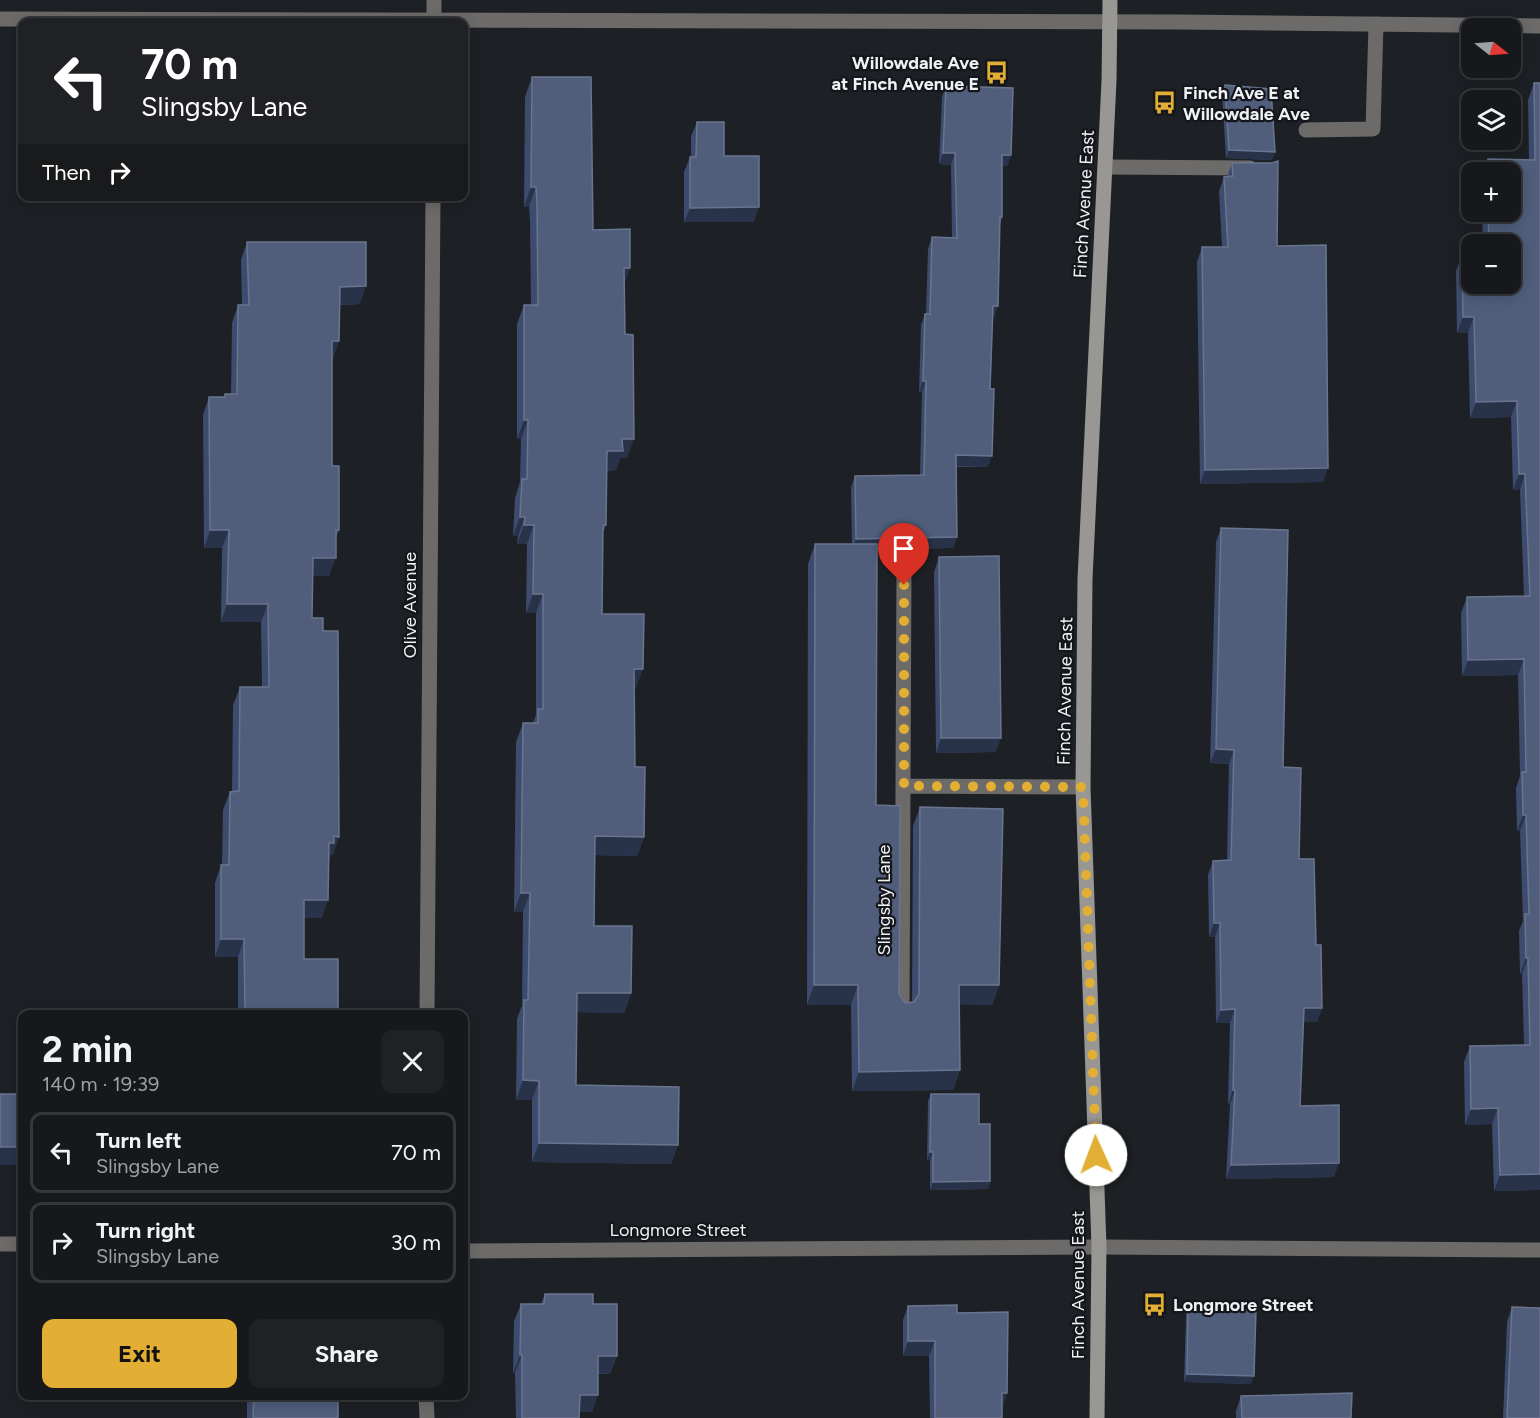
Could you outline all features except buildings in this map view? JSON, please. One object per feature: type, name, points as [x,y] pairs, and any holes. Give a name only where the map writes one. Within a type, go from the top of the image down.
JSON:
[{"type":"main road","name":"Finch Avenue East","points":[[1098,1418],[1099,1247],[1083,787],[1085,579],[1106,167],[1110,0]]},
{"type":"street","points":[[434,0],[434,18]]},
{"type":"street","points":[[0,19],[18,19]]},
{"type":"street","points":[[468,21],[1540,26]]},
{"type":"street","points":[[1306,130],[1373,129],[1376,24]]},
{"type":"street","points":[[1106,167],[1268,168]]},
{"type":"street","name":"Olive Avenue","points":[[427,1010],[433,201]]},
{"type":"street","name":"Slingsby Lane","points":[[902,1014],[904,562]]},
{"type":"street","points":[[904,786],[1083,787]]},
{"type":"street","points":[[0,1244],[18,1244]]},
{"type":"street","name":"Longmore Street","points":[[468,1251],[1099,1247],[1540,1250]]},
{"type":"street","points":[[426,1400],[427,1418]]},
{"type":"place","name":"Willowdale Ave at Finch Avenue E","points":[[997,73]]},
{"type":"place","name":"Finch Ave E at Willowdale Ave","points":[[1165,103]]},
{"type":"place","name":"Longmore Street","points":[[1155,1305]]},
{"type":"route","points":[[904,585],[904,786],[1083,787],[1096,1155]]}]
